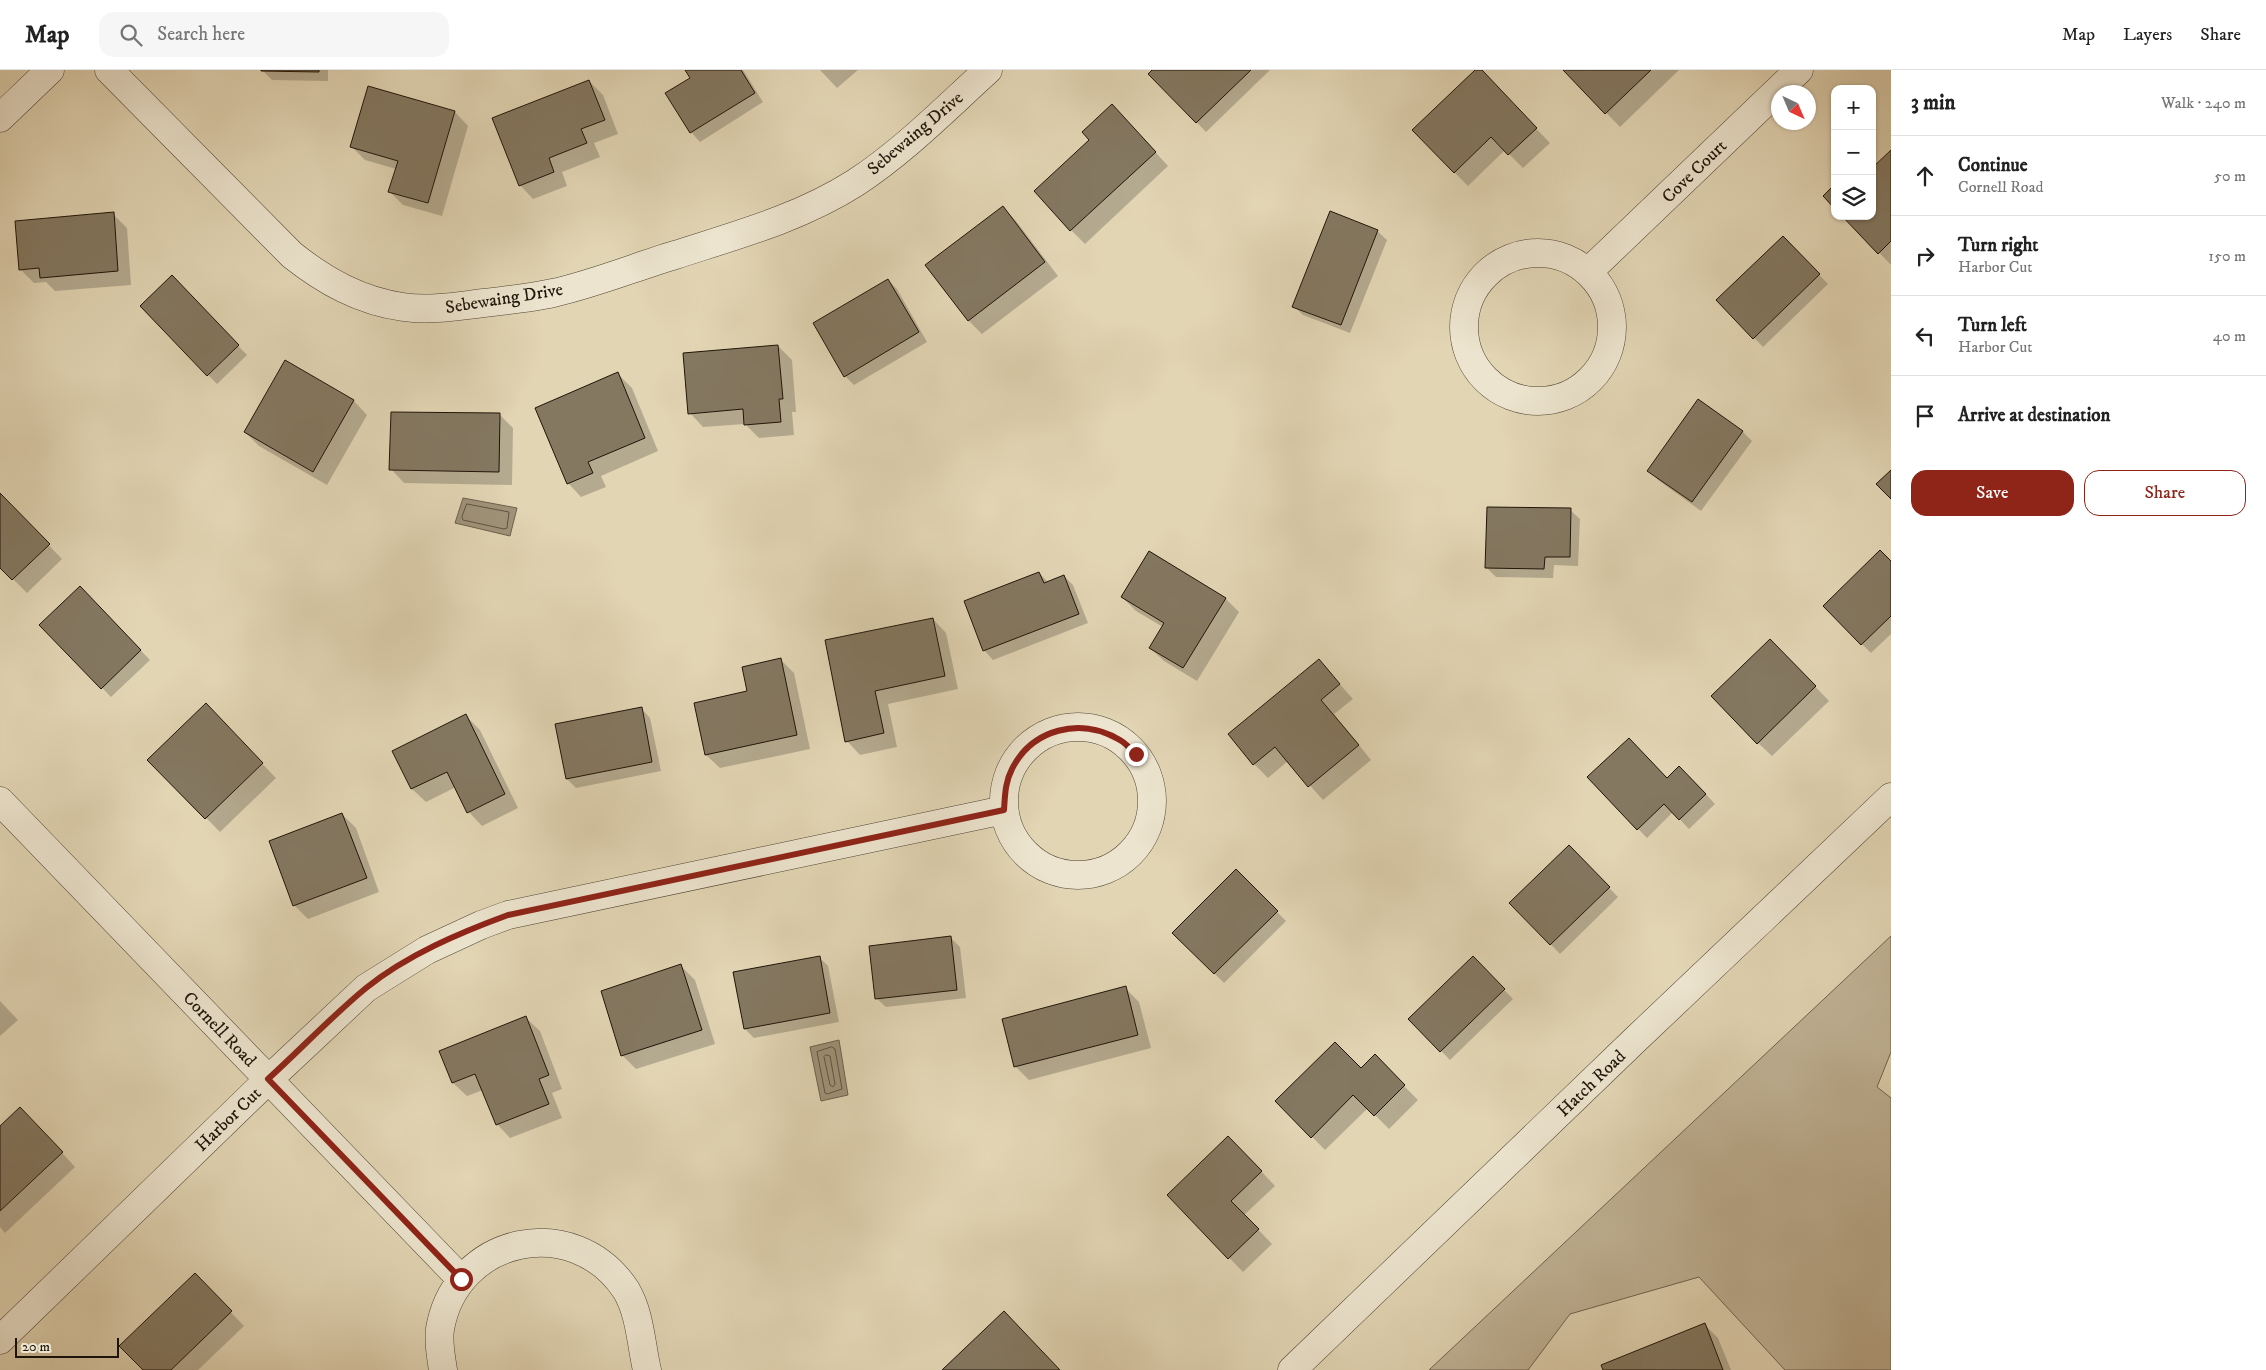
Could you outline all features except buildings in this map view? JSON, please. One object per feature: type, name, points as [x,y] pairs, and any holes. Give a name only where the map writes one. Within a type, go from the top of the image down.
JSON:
[{"type":"street","points":[[0,118],[50,70]]},
{"type":"street","name":"Sebewaing Drive","points":[[109,70],[292,255],[311,270],[331,283],[356,295],[382,303],[425,308],[447,308],[553,293],[770,224],[810,207],[854,184],[893,156],[988,70]]},
{"type":"street","name":"Cove Court","points":[[1588,272],[1799,70]]},
{"type":"street","points":[[1542,253],[1566,258],[1588,272],[1603,290],[1611,313],[1612,336],[1605,359],[1591,379],[1572,393],[1549,401],[1525,400],[1503,393],[1484,379],[1470,358],[1463,334],[1465,308],[1476,285],[1494,266],[1517,256],[1542,253]]},
{"type":"street","points":[[1080,727],[1101,731],[1120,740],[1136,754],[1147,772],[1152,792],[1152,814],[1145,834],[1133,851],[1117,865],[1090,874],[1076,876],[1055,872],[1036,863],[1021,849],[1010,831],[1004,810],[1005,789],[1011,769],[1023,751],[1040,738],[1059,730],[1080,727]]},
{"type":"street","name":"Hatch Road","points":[[1292,1370],[1891,797]]},
{"type":"street","name":"Cornell Road","points":[[0,801],[461,1279]]},
{"type":"street","name":"Harbor Cut","points":[[0,1340],[268,1079],[366,988],[427,950],[481,925],[508,915],[1004,810]]},
{"type":"street","points":[[443,1370],[439,1344],[440,1330],[447,1304],[461,1279],[484,1259],[519,1244],[535,1242],[553,1243],[588,1254],[603,1264],[616,1277],[633,1304],[647,1370]]},
{"type":"shaded area","points":[[1891,936],[1891,1052],[1877,1087],[1891,1098],[1891,1370],[1785,1370],[1699,1277],[1570,1314],[1528,1370],[1429,1370]]},
{"type":"water","points":[[463,498],[517,508],[510,536],[455,523]]},
{"type":"water","points":[[839,1040],[848,1095],[821,1101],[810,1047]]},
{"type":"route","points":[[461,1279],[268,1079],[366,988],[427,950],[455,936],[508,915],[1004,810],[1005,789],[1011,769],[1023,751],[1040,738],[1059,730],[1080,727],[1101,731],[1120,740],[1136,754]]}]
